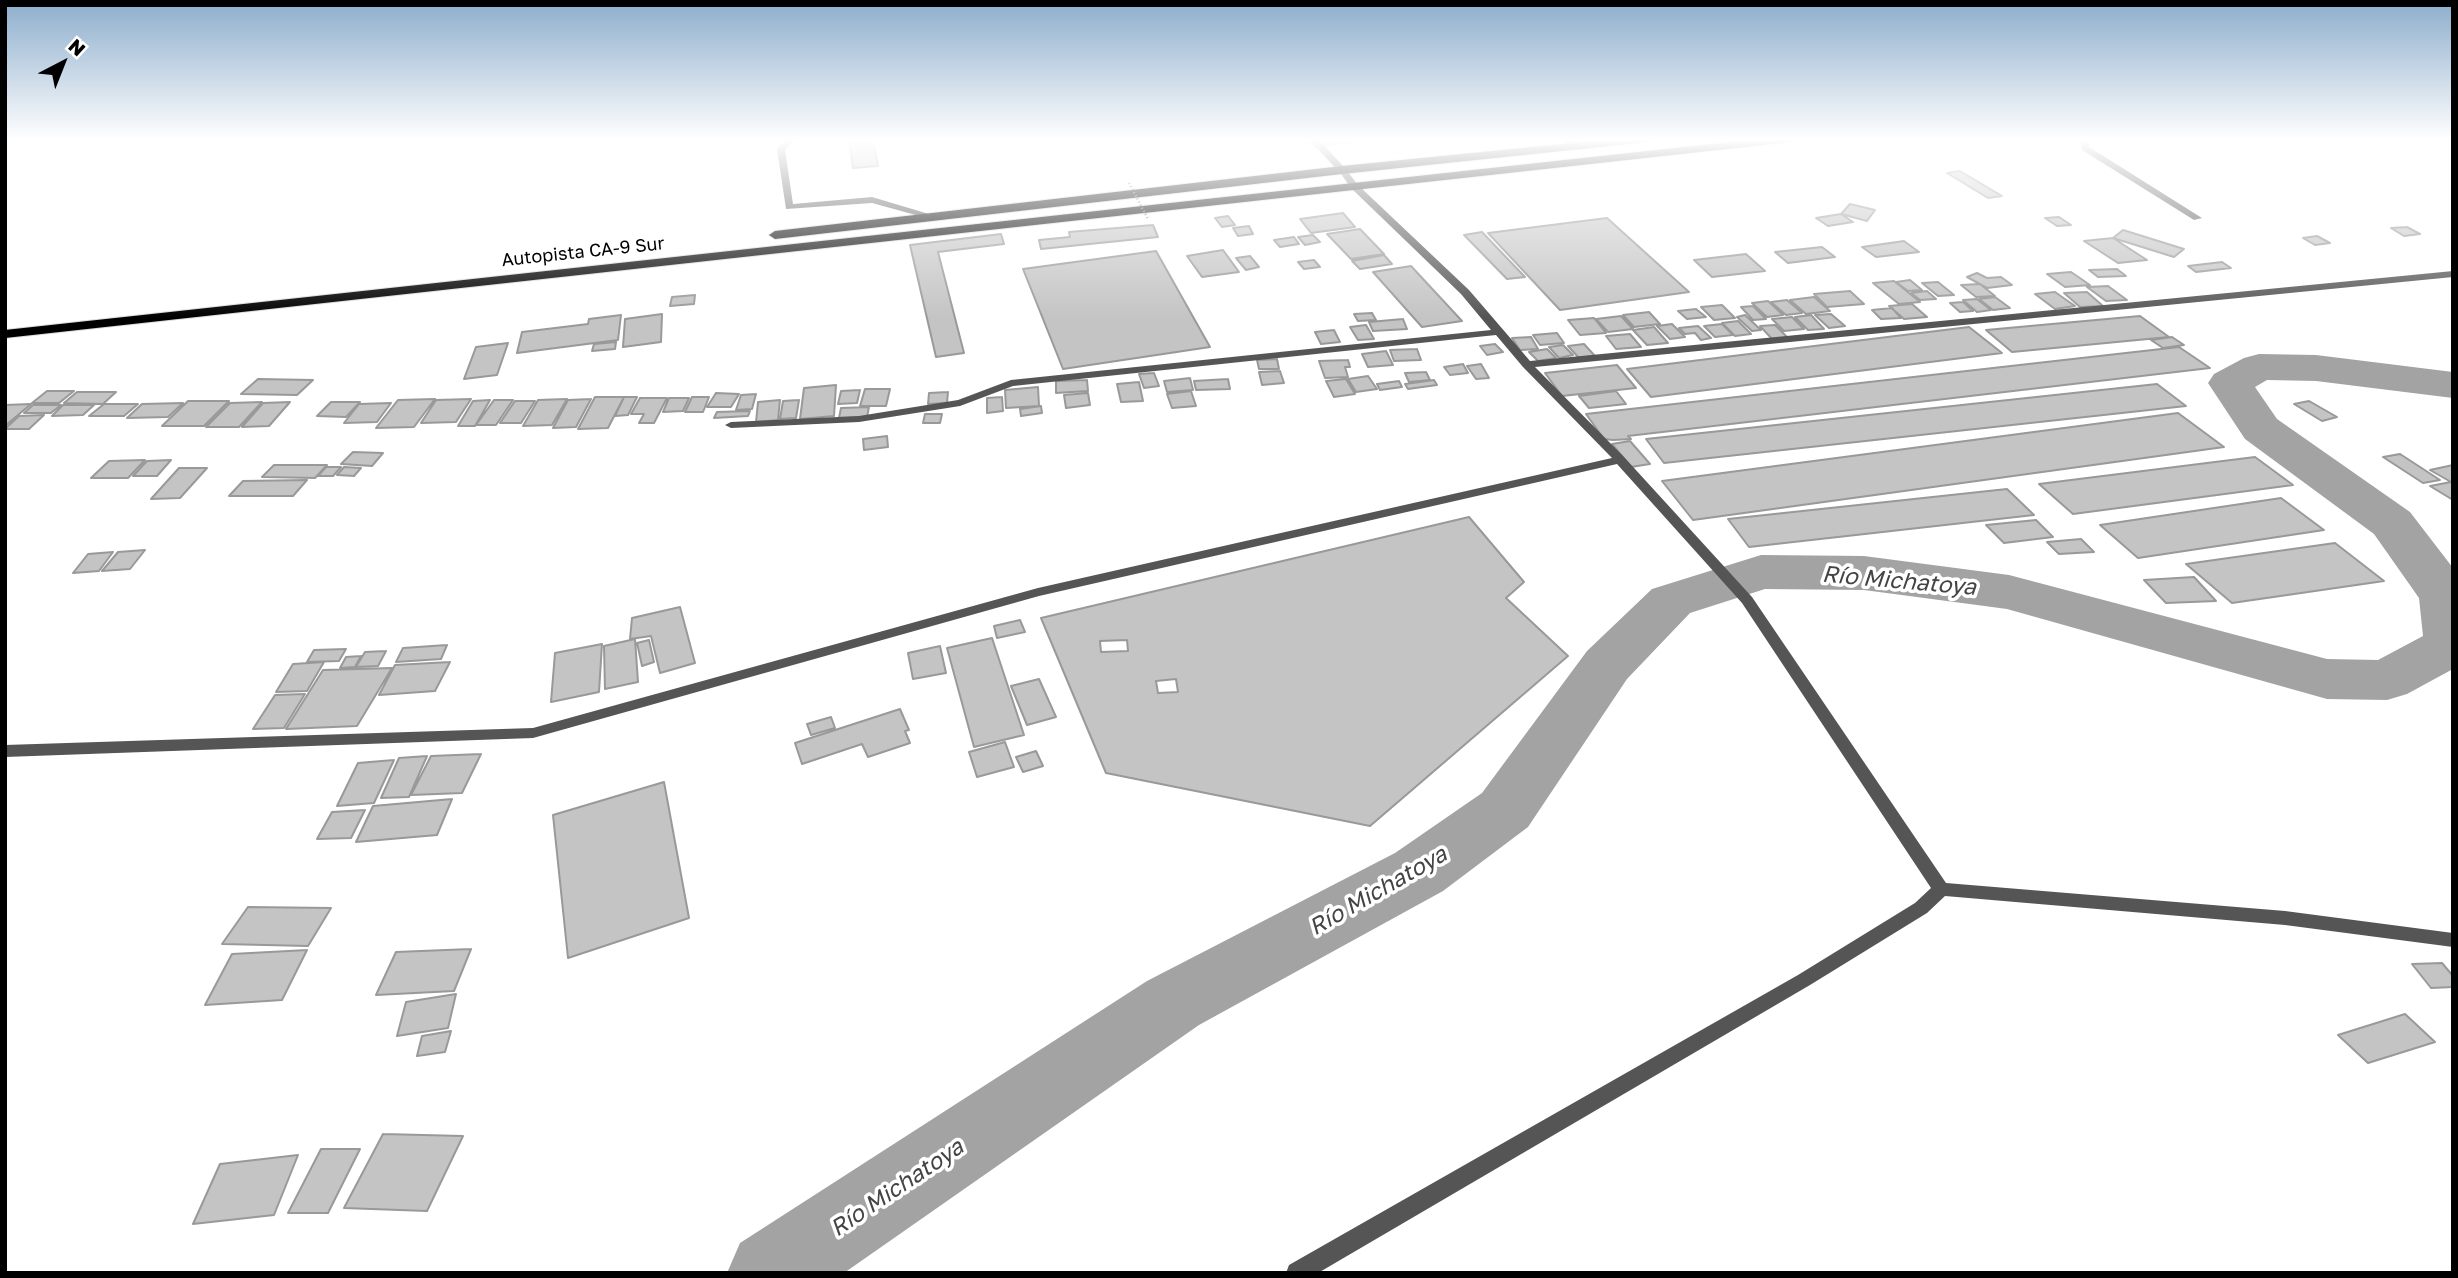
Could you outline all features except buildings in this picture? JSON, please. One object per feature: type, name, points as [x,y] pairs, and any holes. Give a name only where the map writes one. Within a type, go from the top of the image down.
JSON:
[{"type":"highway","points":[[758,237],[1093,199]]},
{"type":"highway","name":"Autopista CA-9 Sur","points":[[5,334],[1248,199]]},
{"type":"highway","name":"Autopista CA-9 Sur","points":[[5,322],[730,241]]},
{"type":"street","points":[[788,199],[789,208],[872,200],[934,217]]},
{"type":"street","points":[[1367,199],[1465,292],[1527,365],[1620,460],[1747,600],[1941,889]]},
{"type":"street","points":[[2166,199],[2197,218]]},
{"type":"street","points":[[1527,365],[2453,274]]},
{"type":"street","points":[[731,425],[859,419],[960,403],[1011,383],[1498,332]]},
{"type":"street","points":[[5,751],[533,733],[1038,592],[1620,460]]},
{"type":"street","points":[[1297,1273],[1804,980],[1921,908],[1941,889],[2285,918],[2453,940]]},
{"type":"path","points":[[1137,199],[1147,219]]},
{"type":"waterway","name":"Río Michatoya","points":[[770,1273],[1173,1003],[1419,872],[1505,810],[1607,665],[1671,601],[1761,572],[1864,573],[2009,592],[2327,679],[2387,680],[2452,645],[2446,597],[2392,523],[2261,429],[2230,383],[2259,367],[2316,368],[2453,385]]}]
